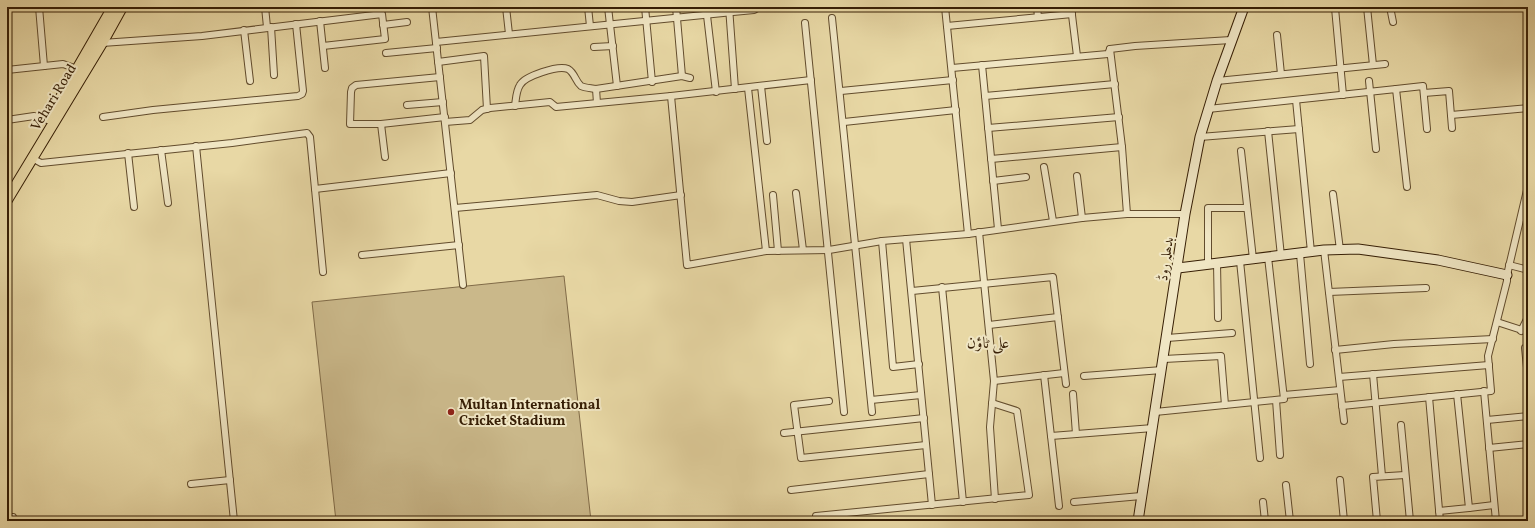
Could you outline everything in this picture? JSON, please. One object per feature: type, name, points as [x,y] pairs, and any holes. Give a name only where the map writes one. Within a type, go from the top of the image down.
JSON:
[{"type":"main road","name":"Vehari Road","points":[[7,200],[32,158],[78,69],[113,7]]},
{"type":"main road","name":"Vehari Road","points":[[7,189],[102,43],[122,7]]},
{"type":"main road","name":"بدھلہ روڈ","points":[[1138,521],[1178,268],[1185,214],[1200,137],[1217,80],[1244,7]]},
{"type":"main road","points":[[1178,268],[1324,250],[1358,249],[1438,260],[1507,275]]},
{"type":"street","points":[[40,7],[44,66]]},
{"type":"street","points":[[265,7],[269,27],[274,75]]},
{"type":"street","points":[[432,7],[463,285]]},
{"type":"street","points":[[506,7],[509,34]]},
{"type":"street","points":[[588,7],[590,26]]},
{"type":"street","points":[[608,7],[617,86]]},
{"type":"street","points":[[644,7],[652,82]]},
{"type":"street","points":[[676,7],[682,76]]},
{"type":"street","points":[[706,7],[716,92]]},
{"type":"street","points":[[945,7],[968,234]]},
{"type":"street","points":[[1037,7],[1038,17]]},
{"type":"street","points":[[1072,7],[1077,56]]},
{"type":"street","points":[[1367,7],[1373,65]]},
{"type":"street","points":[[1390,7],[1393,22]]},
{"type":"street","points":[[386,53],[509,34],[755,8]]},
{"type":"street","points":[[1336,8],[1343,95]]},
{"type":"street","points":[[729,10],[735,89]]},
{"type":"street","points":[[102,43],[202,36],[382,14],[385,39],[323,46]]},
{"type":"street","points":[[947,26],[1072,14]]},
{"type":"street","points":[[832,18],[841,91],[872,412]]},
{"type":"street","points":[[320,21],[325,68]]},
{"type":"street","points":[[383,25],[407,22]]},
{"type":"street","points":[[805,22],[844,412]]},
{"type":"street","points":[[103,117],[153,110],[298,96],[302,94],[303,91],[296,24]]},
{"type":"street","points":[[244,30],[250,81]]},
{"type":"street","points":[[1277,35],[1281,74]]},
{"type":"street","points":[[1110,49],[1231,40]]},
{"type":"street","points":[[594,47],[613,46]]},
{"type":"street","points":[[952,68],[1108,54],[1110,49]]},
{"type":"street","points":[[1110,49],[1122,146],[1127,214]]},
{"type":"street","points":[[438,62],[484,56],[487,109]]},
{"type":"street","points":[[7,70],[63,64],[78,69]]},
{"type":"street","points":[[1217,80],[1385,64]]},
{"type":"street","points":[[982,65],[998,229]]},
{"type":"street","points":[[515,106],[516,93],[520,84],[525,79],[559,68],[567,69],[574,74],[582,87],[596,89],[652,82],[682,76],[690,78]]},
{"type":"street","points":[[440,77],[356,85],[352,88],[350,124],[470,120],[482,110],[487,109],[550,102],[556,107],[716,92],[811,80]]},
{"type":"street","points":[[841,91],[953,80]]},
{"type":"street","points":[[1369,80],[1376,149]]},
{"type":"street","points":[[985,96],[1115,84]]},
{"type":"street","points":[[761,86],[767,141]]},
{"type":"street","points":[[1208,109],[1423,86],[1427,129]]},
{"type":"street","points":[[748,88],[766,252]]},
{"type":"street","points":[[596,89],[597,103]]},
{"type":"street","points":[[1396,89],[1407,187]]},
{"type":"street","points":[[1424,93],[1449,91],[1452,128]]},
{"type":"street","points":[[671,96],[688,265],[766,252],[829,250],[882,241],[968,234],[1082,218],[1127,214],[1185,214]]},
{"type":"street","points":[[1296,100],[1311,252]]},
{"type":"street","points":[[407,105],[443,102]]},
{"type":"street","points":[[1451,115],[1528,108]]},
{"type":"street","points":[[844,122],[956,110]]},
{"type":"street","points":[[7,120],[34,116],[51,122]]},
{"type":"street","points":[[988,128],[1119,117]]},
{"type":"street","points":[[381,124],[385,157]]},
{"type":"street","points":[[1200,137],[1299,129]]},
{"type":"street","points":[[1268,132],[1281,256]]},
{"type":"street","points":[[32,158],[41,163],[307,133],[310,138],[323,272]]},
{"type":"street","points":[[196,146],[234,521]]},
{"type":"street","points":[[991,159],[1122,146]]},
{"type":"street","points":[[161,150],[168,203]]},
{"type":"street","points":[[1241,152],[1252,259]]},
{"type":"street","points":[[128,153],[134,207]]},
{"type":"street","points":[[1044,167],[1053,221]]},
{"type":"street","points":[[315,189],[451,173]]},
{"type":"street","points":[[1077,176],[1082,218]]},
{"type":"street","points":[[994,181],[1026,177]]},
{"type":"street","points":[[1342,406],[1491,391],[1488,356],[1508,281],[1507,275],[1509,265],[1528,186]]},
{"type":"street","points":[[796,193],[803,250]]},
{"type":"street","points":[[1333,194],[1340,250]]},
{"type":"street","points":[[455,208],[597,195],[619,201],[632,202],[680,195]]},
{"type":"street","points":[[773,195],[778,251]]},
{"type":"street","points":[[1208,265],[1208,208],[1247,208]]},
{"type":"street","points":[[979,232],[994,380],[990,427],[996,498]]},
{"type":"street","points":[[906,239],[932,506]]},
{"type":"street","points":[[882,241],[893,367],[919,364]]},
{"type":"street","points":[[362,255],[459,245]]},
{"type":"street","points":[[1324,250],[1344,421]]},
{"type":"street","points":[[1300,254],[1310,364]]},
{"type":"street","points":[[1155,412],[1284,399],[1268,257]]},
{"type":"street","points":[[1240,261],[1260,458]]},
{"type":"street","points":[[1217,263],[1218,318]]},
{"type":"street","points":[[1509,265],[1528,270]]},
{"type":"street","points":[[912,291],[1052,277],[1066,384]]},
{"type":"street","points":[[942,287],[963,502]]},
{"type":"street","points":[[1329,292],[1426,288]]},
{"type":"street","points":[[989,325],[1058,317]]},
{"type":"street","points":[[1521,331],[1528,317]]},
{"type":"street","points":[[1497,322],[1528,332]]},
{"type":"street","points":[[1167,338],[1232,333]]},
{"type":"street","points":[[1336,350],[1394,344],[1492,339]]},
{"type":"street","points":[[1525,348],[1528,377]]},
{"type":"street","points":[[1164,359],[1221,356],[1225,405]]},
{"type":"street","points":[[1339,377],[1489,365]]},
{"type":"street","points":[[1084,376],[1162,370]]},
{"type":"street","points":[[994,380],[1064,373]]},
{"type":"street","points":[[1373,374],[1382,476]]},
{"type":"street","points":[[1044,375],[1059,506]]},
{"type":"street","points":[[1284,395],[1340,390]]},
{"type":"street","points":[[1484,392],[1496,521]]},
{"type":"street","points":[[1072,394],[1076,434]]},
{"type":"street","points":[[1457,394],[1469,508]]},
{"type":"street","points":[[871,400],[921,395]]},
{"type":"street","points":[[1429,397],[1440,521]]},
{"type":"street","points":[[1276,400],[1280,455]]},
{"type":"street","points":[[829,401],[794,405],[801,458],[926,445]]},
{"type":"street","points":[[816,516],[932,506],[1029,495],[1016,411],[992,403]]},
{"type":"street","points":[[1487,420],[1528,416]]},
{"type":"street","points":[[784,433],[924,418]]},
{"type":"street","points":[[1401,425],[1410,521]]},
{"type":"street","points":[[1051,436],[1153,428]]},
{"type":"street","points":[[1489,448],[1528,444]]},
{"type":"street","points":[[791,490],[929,474]]},
{"type":"street","points":[[1377,521],[1373,477],[1405,475]]},
{"type":"street","points":[[191,484],[230,480]]},
{"type":"street","points":[[1340,480],[1344,521]]},
{"type":"street","points":[[1286,485],[1290,521]]},
{"type":"street","points":[[1074,502],[1141,496]]},
{"type":"street","points":[[1263,502],[1265,521]]},
{"type":"street","points":[[1439,511],[1494,505]]},
{"type":"shaded area","name":"Multan International Cricket Stadium","points":[[564,276],[591,521],[336,521],[312,302]]},
{"type":"place","name":"Multan International Cricket Stadium","points":[[451,412]]},
{"type":"district","name":"علی ٹاؤن","points":[[988,342]]}]
